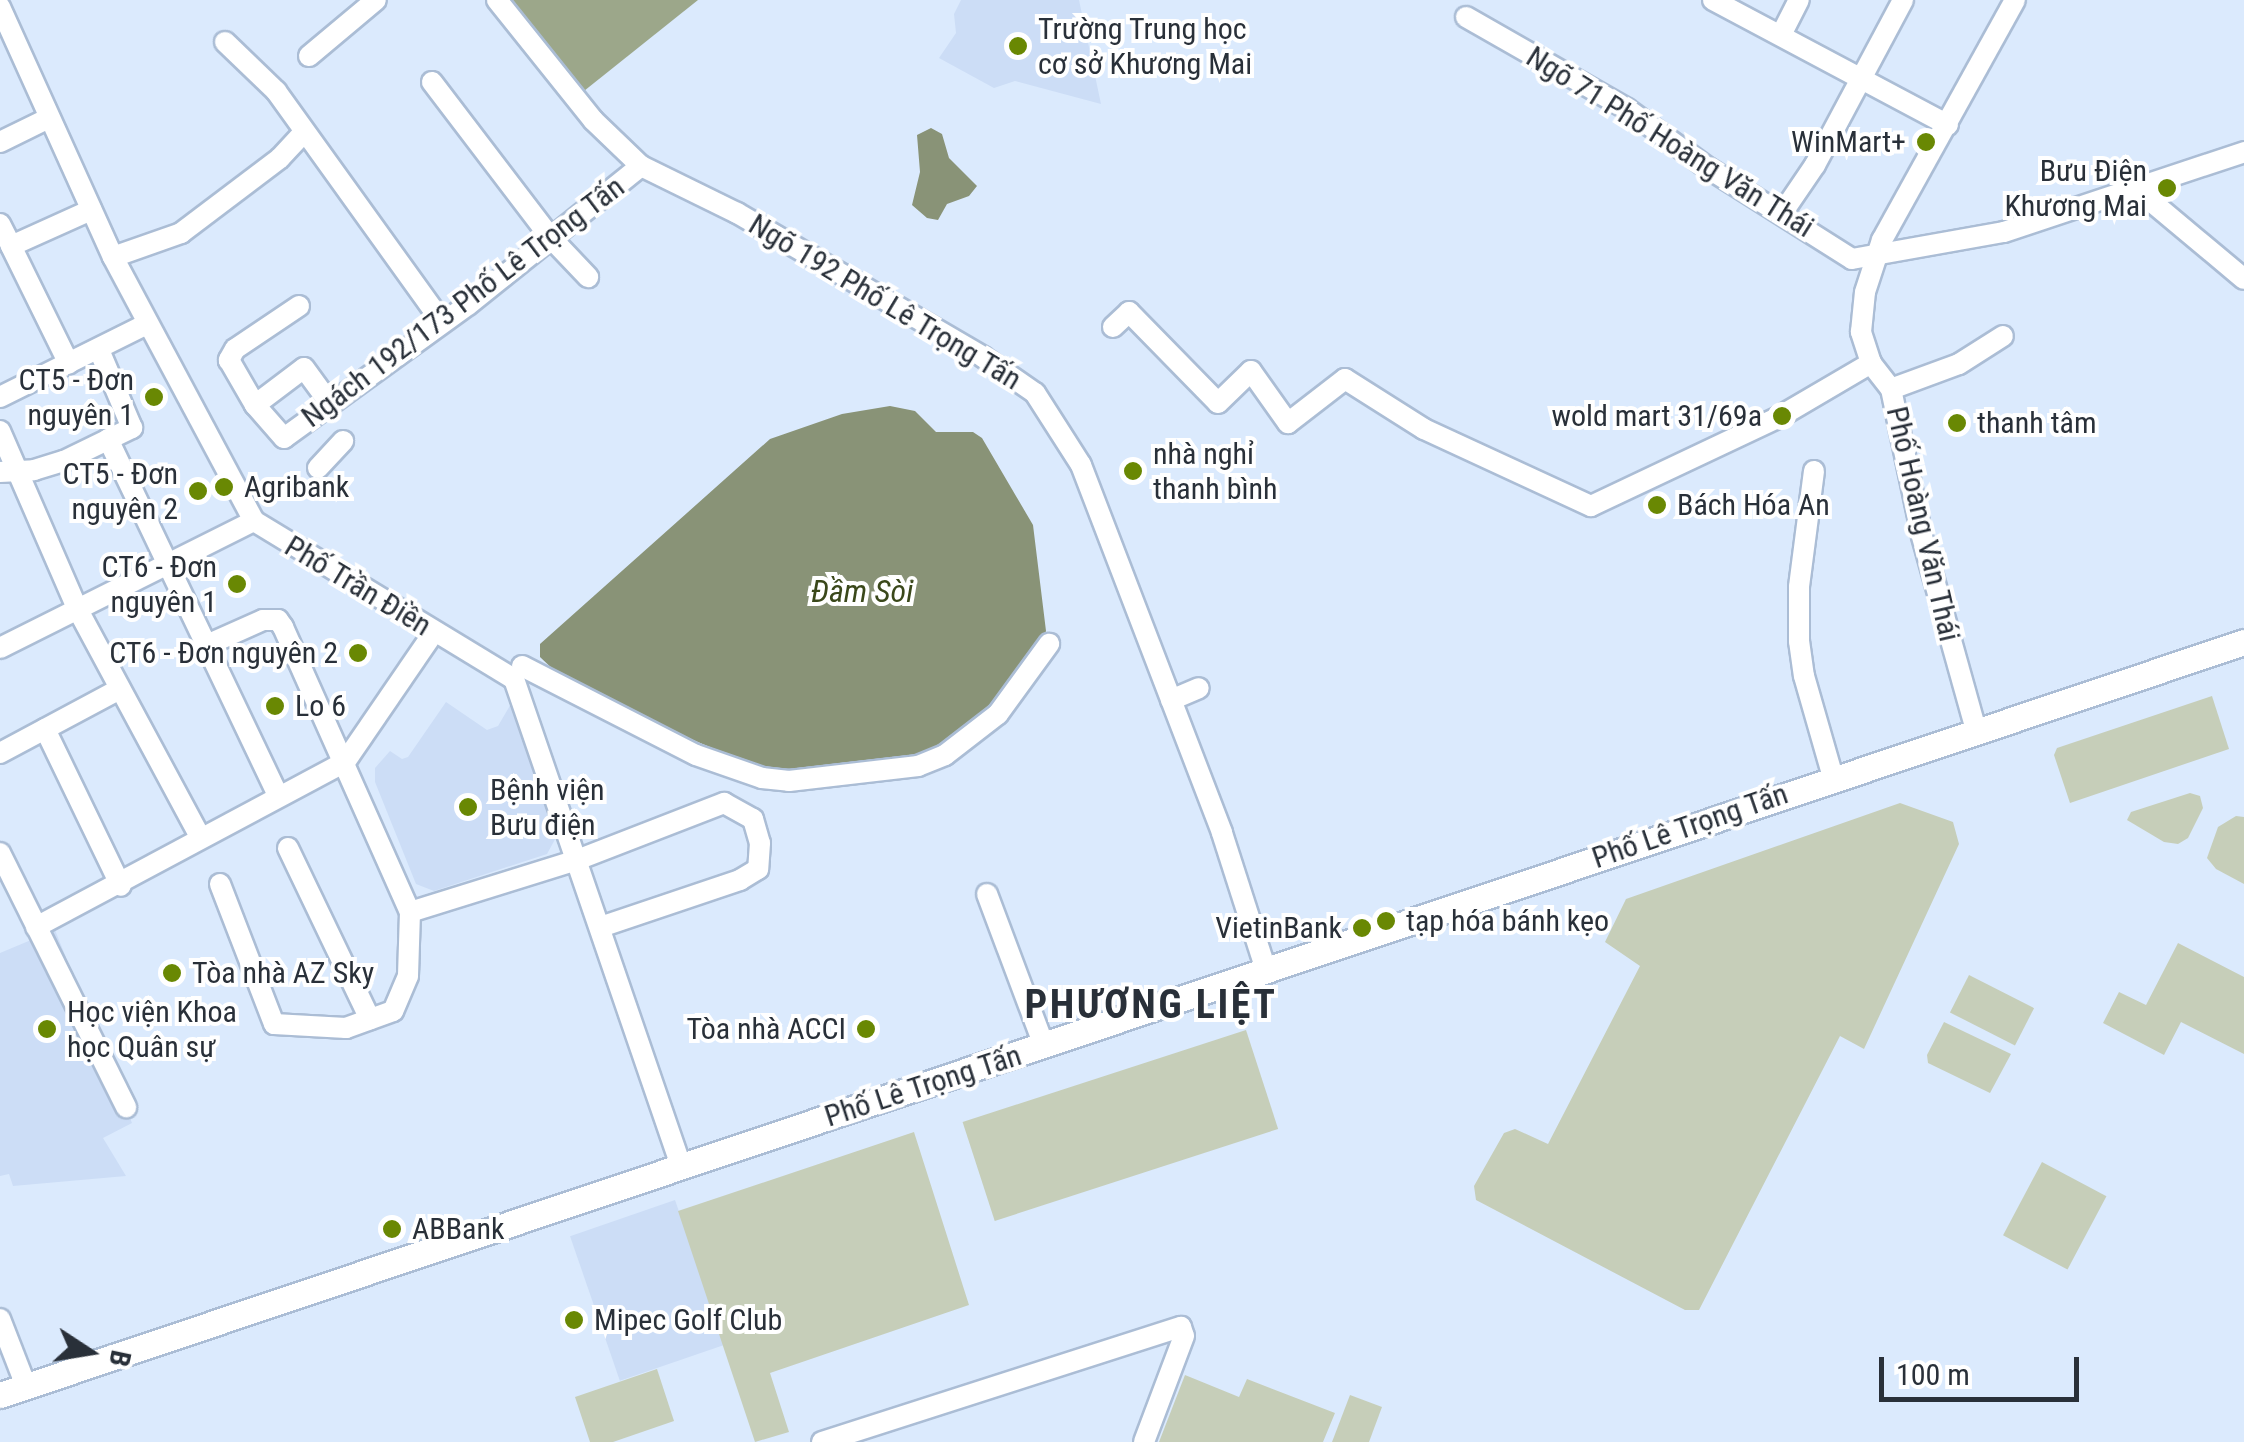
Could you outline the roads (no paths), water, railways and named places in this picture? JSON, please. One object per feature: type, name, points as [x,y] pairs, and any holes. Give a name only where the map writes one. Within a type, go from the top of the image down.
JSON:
[{"type":"main road","name":"Phố Lê Trọng Tấn","points":[[0,1395],[2244,642]]},
{"type":"street","points":[[309,56],[376,0]]},
{"type":"street","name":"Ngõ 192 Phố Lê Trọng Tấn","points":[[497,0],[593,120],[641,166],[736,213],[984,357],[1035,393],[1081,464],[1222,833],[1266,970]]},
{"type":"street","points":[[1713,0],[1948,125]]},
{"type":"street","points":[[1780,34],[1799,0]]},
{"type":"street","points":[[1783,212],[1815,165],[1903,0]]},
{"type":"street","points":[[1113,327],[1128,312],[1218,403],[1251,371],[1288,423],[1345,379],[1424,429],[1591,506],[1778,417],[1871,363],[1861,332],[1876,256],[2015,0]]},
{"type":"street","name":"Phố Trần Điền","points":[[0,6],[47,119],[113,258],[254,522],[514,678],[681,1166]]},
{"type":"street","name":"Ngõ 71 Phố Hoàng Văn Thái","points":[[1466,17],[1627,109],[1708,168],[1852,259],[1876,256]]},
{"type":"street","points":[[225,42],[276,91],[442,322]]},
{"type":"street","points":[[432,82],[551,238],[588,277]]},
{"type":"street","points":[[0,142],[47,119]]},
{"type":"street","points":[[113,258],[181,233],[280,158],[304,132]]},
{"type":"street","points":[[1876,256],[2004,232],[2244,152]]},
{"type":"street","name":"Ngách 192/173 Phố Lê Trọng Tấn","points":[[254,405],[284,438],[442,322],[641,166]]},
{"type":"street","points":[[2134,187],[2244,278]]},
{"type":"street","points":[[10,246],[91,210]]},
{"type":"street","points":[[0,224],[69,364]]},
{"type":"street","points":[[299,306],[235,349],[229,360],[254,405],[304,368],[331,405]]},
{"type":"street","points":[[0,397],[147,324]]},
{"type":"street","points":[[1892,389],[1962,362],[2003,336]]},
{"type":"street","points":[[8,471],[64,460],[132,428],[98,350]]},
{"type":"street","name":"Phố Hoàng Văn Thái","points":[[1871,363],[1892,389],[1922,536],[1976,730]]},
{"type":"street","points":[[0,430],[8,471],[200,837]]},
{"type":"street","points":[[108,440],[278,796]]},
{"type":"street","points":[[318,468],[343,441]]},
{"type":"street","points":[[1814,471],[1799,588],[1799,641],[1804,676],[1833,778]]},
{"type":"street","points":[[0,648],[254,522]]},
{"type":"street","points":[[207,645],[263,620],[278,620],[410,912],[408,976],[393,1011],[346,1028],[274,1024],[220,884]]},
{"type":"street","points":[[36,927],[121,886],[200,837],[345,762],[434,632]]},
{"type":"street","points":[[522,666],[696,755],[762,778],[789,781],[918,766],[945,755],[998,714],[1049,644]]},
{"type":"street","points":[[1171,700],[1200,688]]},
{"type":"street","points":[[0,753],[120,689]]},
{"type":"street","points":[[45,729],[121,886]]},
{"type":"street","points":[[410,912],[578,860],[724,803],[753,818],[760,843],[758,869],[740,880],[600,927]]},
{"type":"street","points":[[288,848],[370,1019]]},
{"type":"street","points":[[0,853],[126,1107]]},
{"type":"street","points":[[987,894],[1044,1046]]},
{"type":"street","points":[[0,1319],[26,1386]]},
{"type":"street","points":[[822,1442],[1173,1327],[1181,1328],[1184,1336],[1144,1442]]},
{"type":"water","points":[[931,128],[942,134],[949,158],[977,186],[969,196],[947,204],[938,220],[927,218],[912,205],[920,172],[917,135]]},
{"type":"water","name":"Đầm Sòi","points":[[890,406],[915,411],[936,432],[973,432],[982,438],[1033,525],[1046,631],[1042,644],[983,719],[929,754],[881,765],[774,774],[636,716],[558,674],[540,657],[540,644],[770,439],[842,414]]},
{"type":"place","name":"Trường Trung học cơ sở Khương Mai","points":[[1018,46]]},
{"type":"place","name":"WinMart+","points":[[1926,142]]},
{"type":"place","name":"Bưu Điện Khương Mai","points":[[2167,188]]},
{"type":"place","name":"CT5 - Đơn nguyên 1","points":[[154,397]]},
{"type":"place","name":"wold mart 31/69a","points":[[1782,416]]},
{"type":"place","name":"thanh tâm","points":[[1957,423]]},
{"type":"place","name":"nhà nghỉ thanh bình","points":[[1133,471]]},
{"type":"place","name":"Agribank","points":[[224,487]]},
{"type":"place","name":"CT5 - Đơn nguyên 2","points":[[198,491]]},
{"type":"place","name":"Bách Hóa An","points":[[1657,505]]},
{"type":"place","name":"CT6 - Đơn nguyên 1","points":[[237,584]]},
{"type":"place","name":"CT6 - Đơn nguyên 2","points":[[358,653]]},
{"type":"place","name":"Lo 6","points":[[275,706]]},
{"type":"place","name":"Bệnh viện Bưu điện","points":[[468,807]]},
{"type":"place","name":"tạp hóa bánh kẹo","points":[[1386,921]]},
{"type":"place","name":"VietinBank","points":[[1362,928]]},
{"type":"place","name":"Tòa nhà AZ Sky","points":[[172,973]]},
{"type":"place","name":"Học viện Khoa học Quân sự","points":[[47,1029]]},
{"type":"place","name":"Tòa nhà ACCI","points":[[866,1029]]},
{"type":"place","name":"ABBank","points":[[392,1229]]},
{"type":"place","name":"Mipec Golf Club","points":[[574,1320]]},
{"type":"district","name":"PHƯƠNG LIỆT","points":[[1151,1005]]}]
